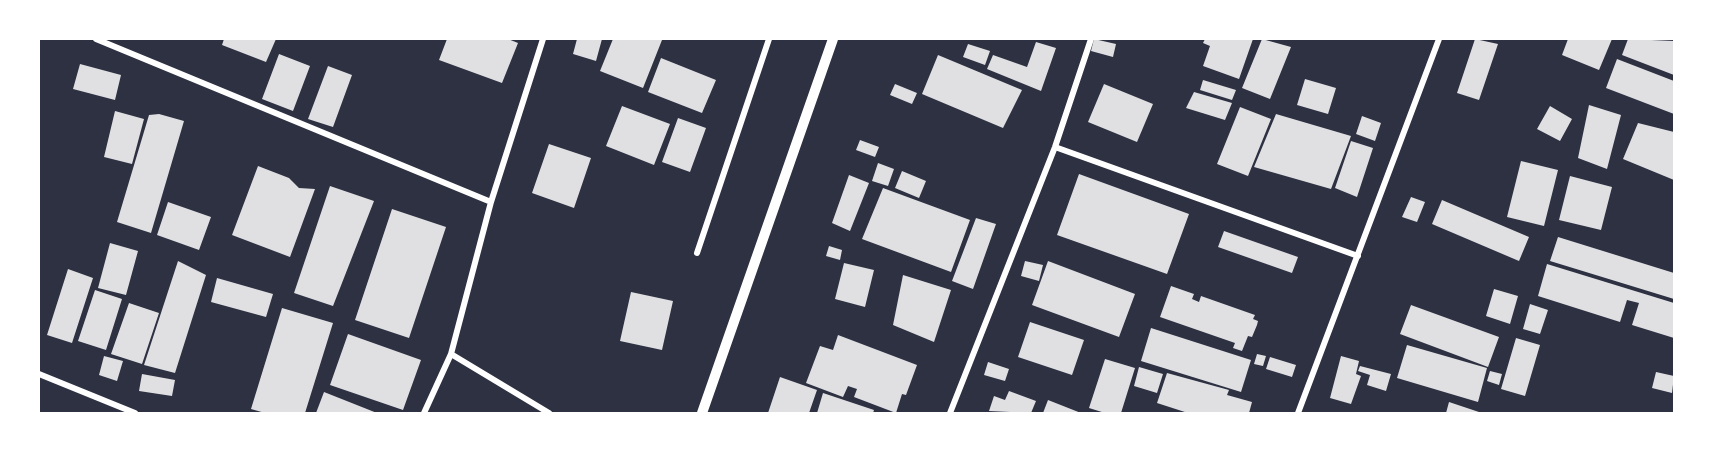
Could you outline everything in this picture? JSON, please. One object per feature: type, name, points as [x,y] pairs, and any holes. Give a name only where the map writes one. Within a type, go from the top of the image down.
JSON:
[{"type":"street","points":[[96,39],[491,202]]},
{"type":"street","points":[[424,413],[451,354],[491,202],[543,39]]},
{"type":"street","points":[[697,253],[770,39]]},
{"type":"street","points":[[702,413],[833,39]]},
{"type":"street","points":[[950,413],[1055,147],[1091,39]]},
{"type":"street","points":[[1298,413],[1439,39]]},
{"type":"street","points":[[1055,147],[1358,256]]},
{"type":"street","points":[[451,354],[549,413]]},
{"type":"street","points":[[39,374],[135,413]]},
{"type":"building","points":[[224,39],[276,39],[266,62],[222,45]]},
{"type":"building","points":[[447,39],[508,39],[518,43],[502,83],[439,60]]},
{"type":"building","points":[[577,39],[602,39],[596,61],[573,54]]},
{"type":"building","points":[[613,39],[662,40],[643,88],[600,71]]},
{"type":"building","points":[[1094,39],[1116,44],[1113,57],[1091,51]]},
{"type":"building","points":[[1205,39],[1253,39],[1239,79],[1203,66],[1210,46],[1203,43]]},
{"type":"building","points":[[1262,39],[1291,47],[1270,99],[1242,88]]},
{"type":"building","points":[[1475,39],[1498,44],[1479,100],[1457,93]]},
{"type":"building","points":[[1568,39],[1612,39],[1599,70],[1562,55]]},
{"type":"building","points":[[1628,39],[1674,41],[1674,75],[1622,55]]},
{"type":"building","points":[[1036,42],[1056,48],[1041,91],[987,69],[993,55],[1027,67]]},
{"type":"building","points":[[968,44],[990,51],[985,65],[963,57]]},
{"type":"building","points":[[279,54],[310,66],[293,111],[262,99]]},
{"type":"building","points":[[938,55],[1022,90],[1003,128],[922,94]]},
{"type":"building","points":[[661,58],[716,80],[702,113],[648,92]]},
{"type":"building","points":[[1617,59],[1674,81],[1674,114],[1606,88]]},
{"type":"building","points":[[80,64],[121,75],[115,100],[73,89]]},
{"type":"building","points":[[328,66],[352,75],[333,127],[308,119]]},
{"type":"building","points":[[1305,79],[1336,88],[1328,114],[1297,105]]},
{"type":"building","points":[[1203,80],[1236,90],[1232,100],[1200,90]]},
{"type":"building","points":[[895,84],[917,93],[912,104],[890,95]]},
{"type":"building","points":[[1104,84],[1153,104],[1137,142],[1088,122]]},
{"type":"building","points":[[1194,92],[1232,103],[1225,120],[1186,108]]},
{"type":"building","points":[[1589,105],[1621,115],[1607,169],[1578,158]]},
{"type":"building","points":[[622,106],[670,124],[654,165],[606,146]]},
{"type":"building","points":[[1550,106],[1572,119],[1560,141],[1537,129]]},
{"type":"building","points":[[1240,107],[1271,119],[1248,176],[1217,164]]},
{"type":"building","points":[[115,111],[144,119],[132,164],[104,157]]},
{"type":"building","points":[[159,114],[184,121],[151,233],[117,222],[149,115]]},
{"type":"building","points":[[1276,114],[1351,136],[1331,189],[1254,167]]},
{"type":"building","points":[[1362,116],[1381,123],[1375,141],[1356,134]]},
{"type":"building","points":[[678,118],[706,128],[690,172],[662,162]]},
{"type":"building","points":[[1638,123],[1674,132],[1674,180],[1623,159]]},
{"type":"building","points":[[860,140],[879,147],[875,157],[856,150]]},
{"type":"building","points":[[1351,141],[1373,148],[1357,197],[1335,188]]},
{"type":"building","points":[[549,144],[591,158],[574,208],[532,193]]},
{"type":"building","points":[[1521,161],[1558,170],[1544,226],[1507,217]]},
{"type":"building","points":[[878,163],[894,169],[888,186],[872,181]]},
{"type":"building","points":[[258,166],[289,178],[299,188],[315,189],[290,257],[232,235]]},
{"type":"building","points":[[902,171],[926,181],[919,198],[895,188]]},
{"type":"building","points":[[1079,174],[1189,214],[1167,274],[1057,235]]},
{"type":"building","points":[[849,175],[869,183],[850,231],[832,223]]},
{"type":"building","points":[[1570,176],[1612,187],[1601,230],[1559,220]]},
{"type":"building","points":[[330,186],[374,201],[333,306],[294,293]]},
{"type":"building","points":[[883,188],[970,220],[951,272],[862,239]]},
{"type":"building","points":[[1411,197],[1425,202],[1417,222],[1402,217]]},
{"type":"building","points":[[1442,200],[1529,237],[1519,261],[1432,224]]},
{"type":"building","points":[[168,202],[211,217],[199,250],[157,235]]},
{"type":"building","points":[[392,209],[446,227],[409,338],[355,320]]},
{"type":"building","points":[[976,218],[996,224],[973,289],[952,281]]},
{"type":"building","points":[[1224,231],[1298,257],[1292,273],[1218,247]]},
{"type":"building","points":[[1558,237],[1674,273],[1674,299],[1550,261]]},
{"type":"building","points":[[110,243],[138,251],[126,295],[98,288]]},
{"type":"building","points":[[829,246],[842,250],[840,260],[826,256]]},
{"type":"building","points":[[178,261],[206,275],[175,373],[144,365]]},
{"type":"building","points":[[1025,261],[1043,265],[1039,281],[1021,276]]},
{"type":"building","points":[[1048,261],[1135,294],[1119,337],[1032,305]]},
{"type":"building","points":[[844,263],[874,270],[865,307],[835,299]]},
{"type":"building","points":[[1547,264],[1674,303],[1674,338],[1632,325],[1639,303],[1627,300],[1620,322],[1538,296]]},
{"type":"building","points":[[68,269],[93,278],[72,343],[47,335]]},
{"type":"building","points":[[903,275],[951,290],[934,342],[893,325]]},
{"type":"building","points":[[217,278],[273,294],[266,317],[211,302]]},
{"type":"building","points":[[1171,286],[1194,294],[1192,299],[1199,302],[1201,296],[1255,315],[1253,319],[1258,321],[1257,325],[1252,337],[1248,336],[1242,351],[1233,348],[1235,343],[1160,317]]},
{"type":"building","points":[[1494,289],[1518,296],[1510,324],[1486,316]]},
{"type":"building","points":[[95,290],[122,299],[106,350],[78,341]]},
{"type":"building","points":[[631,292],[673,301],[662,350],[620,341]]},
{"type":"building","points":[[129,303],[159,313],[142,364],[111,354]]},
{"type":"building","points":[[1530,304],[1548,310],[1540,334],[1523,329]]},
{"type":"building","points":[[1411,305],[1499,337],[1488,367],[1400,334]]},
{"type":"building","points":[[282,308],[333,323],[305,413],[265,413],[251,409]]},
{"type":"building","points":[[1030,322],[1084,340],[1072,375],[1018,357]]},
{"type":"building","points":[[1151,328],[1251,360],[1241,392],[1141,361]]},
{"type":"building","points":[[348,334],[421,360],[403,410],[330,385]]},
{"type":"building","points":[[838,335],[917,365],[906,395],[902,394],[896,413],[854,397],[857,389],[848,386],[843,397],[806,383],[820,346],[833,350]]},
{"type":"building","points":[[1516,338],[1540,345],[1525,396],[1501,389]]},
{"type":"building","points":[[1407,345],[1487,368],[1478,402],[1397,378]]},
{"type":"building","points":[[1257,354],[1266,356],[1263,366],[1254,364]]},
{"type":"building","points":[[104,356],[123,361],[117,381],[99,375]]},
{"type":"building","points":[[1341,356],[1359,361],[1356,374],[1361,376],[1351,404],[1330,398]]},
{"type":"building","points":[[1270,357],[1296,365],[1292,377],[1266,369]]},
{"type":"building","points":[[1105,359],[1135,368],[1121,413],[1105,413],[1089,408]]},
{"type":"building","points":[[988,362],[1009,369],[1005,381],[984,375]]},
{"type":"building","points":[[1360,366],[1391,374],[1386,391],[1367,385],[1370,375],[1358,371]]},
{"type":"building","points":[[1139,367],[1163,374],[1157,393],[1134,386]]},
{"type":"building","points":[[1490,371],[1502,374],[1499,385],[1487,381]]},
{"type":"building","points":[[1656,372],[1674,376],[1672,393],[1652,388]]},
{"type":"building","points":[[1167,373],[1229,390],[1227,395],[1252,402],[1249,413],[1188,413],[1157,403]]},
{"type":"building","points":[[142,374],[175,380],[172,396],[139,391]]},
{"type":"building","points":[[780,377],[817,390],[809,413],[768,413]]},
{"type":"building","points":[[1009,391],[1036,401],[1031,413],[989,411],[994,396],[1005,400]]},
{"type":"building","points":[[324,392],[377,413],[316,413]]},
{"type":"building","points":[[823,393],[874,410],[873,413],[817,413]]},
{"type":"building","points":[[1048,400],[1081,413],[1043,413]]},
{"type":"building","points":[[1449,402],[1482,413],[1446,413]]}]
